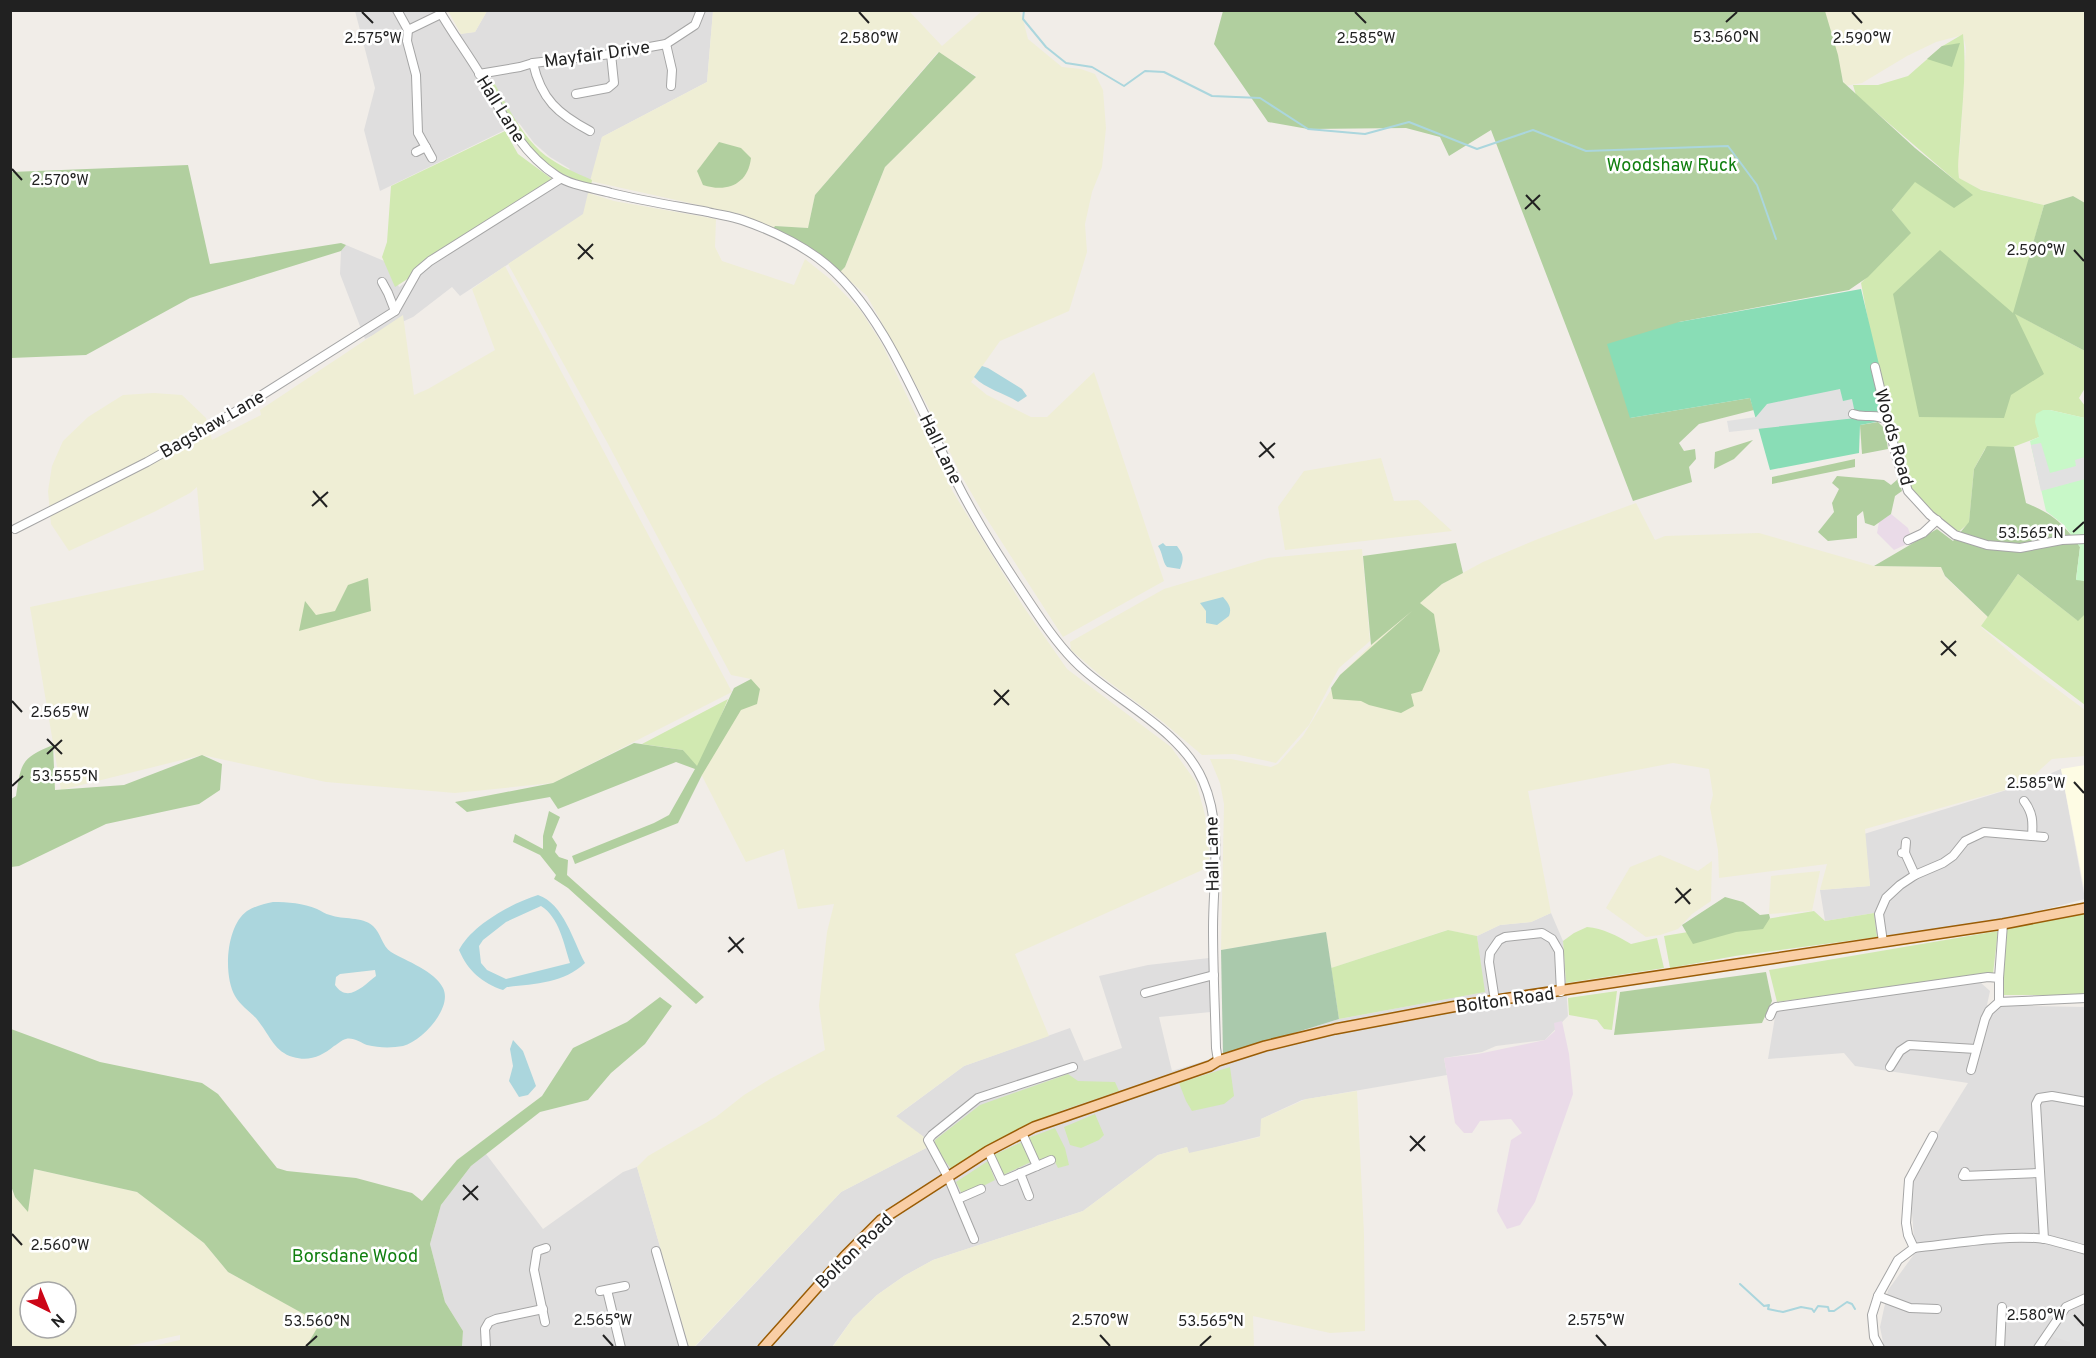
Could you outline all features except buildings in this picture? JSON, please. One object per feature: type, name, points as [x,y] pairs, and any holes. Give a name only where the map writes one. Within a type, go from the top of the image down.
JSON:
[{"type":"main road","name":"Bolton Road","points":[[763,1347],[844,1256],[881,1220],[988,1151],[1022,1133],[1210,1066],[1218,1061],[1265,1046],[1335,1029],[1496,1001],[2003,924],[2085,908]]},
{"type":"street","points":[[397,10],[408,30],[407,41],[416,75],[418,133],[432,158]]},
{"type":"street","name":"Mayfair Drive","points":[[479,74],[533,63],[611,54],[666,44],[695,25],[701,10]]},
{"type":"street","points":[[408,30],[440,12]]},
{"type":"street","name":"Hall Lane","points":[[440,12],[524,147],[560,178],[621,196],[740,219],[772,232],[811,253],[835,272],[852,291],[887,340],[956,482],[984,531],[1060,646],[1096,681],[1164,731],[1195,765],[1203,781],[1213,818],[1215,845],[1213,929],[1218,1061]]},
{"type":"street","points":[[666,44],[672,70],[671,86]]},
{"type":"street","points":[[576,94],[608,88],[614,83],[611,54]]},
{"type":"street","points":[[533,63],[537,80],[548,101],[567,119],[590,131]]},
{"type":"street","points":[[416,152],[426,147]]},
{"type":"street","points":[[382,282],[397,308],[417,272],[430,261],[560,178]]},
{"type":"street","name":"Bagshaw Lane","points":[[15,529],[147,462],[235,412],[397,308]]},
{"type":"street","name":"Woods Road","points":[[1875,367],[1887,420],[1908,491],[1936,520],[1955,535],[1987,545],[2020,548],[2062,540],[2085,539]]},
{"type":"street","points":[[1853,414],[1858,417],[1872,415],[1887,420]]},
{"type":"street","points":[[1908,540],[1923,533],[1936,520]]},
{"type":"street","points":[[2022,800],[2031,810],[2032,836]]},
{"type":"street","points":[[1883,942],[1879,914],[1892,892],[1915,874],[1943,863],[1953,856],[1965,841],[1984,832],[2044,837]]},
{"type":"street","points":[[1906,842],[1903,853],[1915,874]]},
{"type":"street","points":[[1971,1070],[1987,1015],[1999,1002],[2003,924]]},
{"type":"street","points":[[1496,1001],[1490,953],[1499,940],[1505,937],[1542,933],[1552,939],[1559,951],[1561,992]]},
{"type":"street","points":[[1145,993],[1214,975]]},
{"type":"street","points":[[1770,1016],[1776,1007],[1988,977],[1999,978]]},
{"type":"street","points":[[1999,1002],[2085,998]]},
{"type":"street","points":[[1890,1067],[1900,1051],[1909,1045],[1976,1049]]},
{"type":"street","points":[[974,1239],[948,1177],[928,1140],[978,1098],[1073,1067]]},
{"type":"street","points":[[2044,1239],[2036,1104],[2039,1098],[2052,1096],[2085,1102]]},
{"type":"street","points":[[1022,1133],[1036,1166]]},
{"type":"street","points":[[1914,1248],[1906,1223],[1909,1180],[1933,1136]]},
{"type":"street","points":[[988,1151],[1002,1181],[1051,1160]]},
{"type":"street","points":[[1965,1172],[1963,1176],[2039,1173]]},
{"type":"street","points":[[1020,1173],[1029,1196]]},
{"type":"street","points":[[958,1199],[981,1189]]},
{"type":"street","points":[[1880,1347],[1874,1337],[1872,1315],[1878,1296],[1898,1260],[1914,1248],[2010,1239],[2044,1239],[2085,1250]]},
{"type":"street","points":[[546,1248],[535,1247],[534,1270],[546,1322]]},
{"type":"street","points":[[656,1251],[684,1347]]},
{"type":"street","points":[[621,1347],[603,1291],[625,1286]]},
{"type":"street","points":[[1878,1296],[1910,1308],[1937,1309]]},
{"type":"street","points":[[2038,1347],[2066,1307],[2085,1298]]},
{"type":"street","points":[[2000,1347],[2002,1307]]},
{"type":"street","points":[[486,1347],[485,1329],[493,1320],[543,1309]]},
{"type":"shaded area","points":[[355,11],[434,11],[449,35],[475,32],[487,11],[713,11],[707,82],[602,137],[584,214],[460,296],[452,287],[413,317],[365,339],[340,274],[341,251],[346,245],[389,263],[399,287],[570,169],[550,157],[534,143],[519,123],[380,191],[364,130],[375,88]]},
{"type":"shaded area","points":[[1840,389],[1843,401],[1852,399],[1856,418],[1729,432],[1727,421],[1756,417],[1767,404]]},
{"type":"shaded area","points":[[2041,443],[2050,473],[2076,466],[2075,460],[2085,457],[2085,479],[2041,491],[2031,445]]},
{"type":"shaded area","points":[[1891,514],[1908,528],[1911,537],[1907,544],[1894,550],[1877,533],[1879,522]]},
{"type":"shaded area","points":[[2085,765],[2085,893],[2061,769]]},
{"type":"shaded area","points":[[2061,769],[2085,899],[2016,917],[1877,937],[1874,913],[1825,921],[1820,890],[1870,886],[1864,834],[2023,785]]},
{"type":"shaded area","points":[[1551,913],[1563,941],[1568,1016],[1545,1040],[1496,1046],[1482,1052],[1444,1058],[1447,1075],[1302,1100],[1261,1119],[1261,1136],[1189,1154],[1187,1147],[1158,1155],[1083,1211],[933,1260],[904,1276],[877,1295],[853,1318],[832,1347],[694,1348],[841,1192],[930,1146],[928,1140],[895,1117],[964,1066],[1070,1028],[1084,1061],[1122,1048],[1099,976],[1148,965],[1209,958],[1211,1012],[1159,1017],[1172,1071],[1339,1019],[1484,992],[1477,936],[1500,925],[1531,922]]},
{"type":"shaded area","points":[[1980,982],[1990,991],[1987,1005],[2085,1007],[2085,1347],[1884,1347],[1880,1327],[1888,1290],[1915,1253],[1911,1200],[1914,1170],[1968,1083],[1855,1066],[1844,1053],[1768,1059],[1776,1011]]},
{"type":"shaded area","points":[[1562,1021],[1569,1054],[1573,1094],[1535,1202],[1520,1225],[1507,1229],[1497,1211],[1511,1140],[1522,1133],[1511,1119],[1480,1121],[1472,1133],[1464,1133],[1455,1123],[1444,1058],[1478,1054],[1545,1040],[1555,1031],[1554,1023]]},
{"type":"shaded area","points":[[486,1154],[543,1229],[623,1172],[637,1167],[689,1347],[462,1347],[463,1331],[445,1302],[430,1244],[441,1205],[471,1166]]},
{"type":"shaded area","points":[[2078,1314],[2077,1325],[2085,1327],[2085,1347],[2070,1347],[2070,1342],[2054,1337],[2051,1330],[2069,1315]]},
{"type":"green space","points":[[448,11],[487,11],[475,32],[461,34]]},
{"type":"green space","points":[[713,11],[909,11],[942,46],[982,11],[1019,11],[1028,39],[1062,67],[1081,69],[1095,74],[1103,90],[1106,128],[1102,167],[1092,192],[1085,224],[1087,252],[1069,311],[1000,341],[971,382],[987,395],[1031,417],[1047,417],[1094,372],[1164,581],[1063,637],[961,475],[927,405],[867,296],[840,272],[845,267],[885,167],[976,76],[938,52],[815,195],[808,228],[775,226],[773,229],[744,215],[590,181],[602,137],[707,82]]},
{"type":"green space","name":"Woodshaw Ruck","points":[[1223,11],[1825,11],[1843,82],[1915,148],[1973,195],[1954,208],[1915,182],[1892,210],[1911,233],[1868,277],[1849,290],[1679,322],[1630,418],[1750,398],[1754,410],[1699,424],[1679,443],[1684,451],[1695,449],[1696,459],[1689,467],[1692,482],[1633,501],[1491,130],[1449,156],[1440,137],[1406,128],[1308,129],[1268,122],[1214,44]]},
{"type":"green space","points":[[1821,11],[2085,11],[2085,203],[2073,196],[2044,205],[1979,189],[1959,178],[1956,162],[1960,147],[1966,48],[1963,35],[1936,42],[1907,56],[1862,83],[1845,86]]},
{"type":"green space","points":[[1963,34],[1964,74],[1958,160],[1959,178],[1981,190],[2044,205],[2014,313],[2085,351],[2085,388],[2079,398],[2085,406],[2085,418],[2050,410],[2039,437],[2013,447],[1985,449],[1974,469],[1969,523],[1955,535],[1908,491],[1887,420],[1861,283],[1910,233],[1892,210],[1915,181],[1954,207],[1972,195],[1856,95],[1853,85],[1878,85],[1908,76],[1941,47]]},
{"type":"green space","points":[[1960,43],[1952,67],[1927,59],[1942,46]]},
{"type":"green space","points":[[939,52],[976,77],[885,167],[845,267],[840,272],[811,248],[773,229],[775,226],[808,228],[815,195]]},
{"type":"green space","points":[[492,79],[516,120],[537,148],[557,163],[592,180],[591,185],[557,171],[532,151],[516,131],[490,87]]},
{"type":"green space","points":[[505,131],[518,154],[552,179],[427,259],[409,278],[395,287],[382,257],[387,242],[391,186]]},
{"type":"green space","points":[[719,142],[741,148],[751,158],[746,174],[741,180],[728,187],[720,188],[703,185],[697,171]]},
{"type":"green space","points":[[188,165],[210,264],[341,243],[346,245],[341,251],[190,298],[86,355],[11,358],[11,172]]},
{"type":"green space","points":[[588,193],[614,201],[716,219],[715,247],[722,261],[794,285],[805,259],[830,279],[861,311],[882,344],[953,492],[1023,606],[1067,669],[1171,747],[1196,782],[1205,815],[1209,852],[1209,867],[1015,954],[1049,1036],[964,1066],[896,1116],[928,1140],[930,1146],[841,1192],[694,1347],[689,1347],[637,1167],[648,1156],[716,1117],[744,1095],[825,1050],[819,1006],[827,932],[834,904],[798,909],[784,849],[746,862],[699,770],[751,679],[731,675],[607,442],[508,264],[583,214]]},
{"type":"green space","points":[[2073,196],[2085,203],[2085,351],[2015,314],[2044,374],[2011,395],[2004,418],[1919,417],[1893,294],[1940,250],[2013,313],[2044,205]]},
{"type":"green space","points":[[505,266],[732,692],[553,783],[455,793],[326,782],[202,755],[61,790],[30,607],[204,570],[197,487],[154,512],[69,551],[51,524],[48,491],[52,466],[63,441],[88,417],[123,395],[154,393],[182,395],[206,418],[212,440],[261,415],[260,410],[403,315],[414,395],[495,350],[472,289]]},
{"type":"green space","points":[[1861,289],[1892,419],[1860,425],[1859,453],[1770,470],[1750,398],[1630,418],[1607,344],[1679,322]]},
{"type":"green space","points":[[2043,410],[2085,418],[2085,581],[2076,580],[2080,547],[2064,525],[2046,511],[2030,441],[2039,437],[2035,422],[2036,414]]},
{"type":"green space","points":[[1878,422],[1885,429],[1888,449],[1862,454],[1860,425]]},
{"type":"green space","points":[[1753,440],[1734,459],[1714,469],[1715,452]]},
{"type":"green space","points":[[1987,446],[2014,447],[2026,503],[2057,520],[2080,547],[2076,579],[2085,581],[2085,614],[2078,621],[2018,574],[1988,617],[1945,576],[1941,567],[1874,566],[1937,529],[1953,541],[1969,522],[1974,469]]},
{"type":"green space","points":[[1381,458],[1394,501],[1418,500],[1452,531],[1285,550],[1278,507],[1304,471]]},
{"type":"green space","points":[[1855,459],[1855,467],[1772,484],[1772,477]]},
{"type":"green space","points":[[1837,476],[1884,480],[1891,485],[1898,479],[1902,491],[1895,496],[1891,514],[1874,526],[1865,523],[1863,511],[1857,516],[1857,538],[1828,541],[1818,532],[1834,512],[1832,503],[1839,489],[1832,483]]},
{"type":"green space","points":[[1636,503],[1655,540],[1665,536],[1759,533],[1874,566],[1941,567],[1945,577],[1988,617],[1981,627],[2022,663],[2085,710],[2085,756],[2052,759],[2023,785],[1865,829],[1870,886],[1820,890],[1827,864],[1719,878],[1718,850],[1710,807],[1713,795],[1709,769],[1673,763],[1528,791],[1551,913],[1531,922],[1500,925],[1477,936],[1447,930],[1331,968],[1326,932],[1221,950],[1224,804],[1220,783],[1210,759],[1231,759],[1271,767],[1278,764],[1303,736],[1340,675],[1376,640],[1442,584],[1483,562],[1538,539]]},
{"type":"green space","points":[[1456,543],[1463,573],[1442,584],[1420,603],[1434,614],[1440,651],[1422,691],[1411,694],[1414,706],[1401,713],[1361,701],[1333,699],[1331,688],[1340,675],[1412,611],[1371,645],[1363,556]]},
{"type":"green space","points":[[1362,549],[1370,641],[1339,668],[1309,725],[1276,763],[1235,754],[1202,755],[1071,650],[1070,642],[1164,589],[1268,558]]},
{"type":"green space","points":[[2018,574],[2077,620],[2083,614],[2086,616],[2085,705],[1981,626]]},
{"type":"green space","points":[[368,578],[371,611],[299,631],[305,601],[316,615],[335,611],[348,585]]},
{"type":"green space","points":[[751,679],[760,689],[757,704],[741,710],[702,775],[678,823],[575,864],[572,856],[669,815],[695,769],[676,762],[558,809],[550,797],[467,812],[455,802],[553,783],[634,743],[683,750],[697,766],[734,688]]},
{"type":"green space","points":[[728,699],[698,771],[683,750],[642,744]]},
{"type":"green space","points":[[53,745],[55,790],[124,785],[202,755],[222,764],[220,790],[199,804],[106,824],[19,866],[11,867],[11,799],[16,796],[21,769],[34,754]]},
{"type":"green space","points":[[549,811],[560,817],[552,837],[557,845],[555,852],[559,857],[568,860],[567,875],[704,997],[696,1004],[568,888],[554,879],[556,875],[540,855],[513,842],[515,834],[543,849],[543,836]]},
{"type":"green space","points":[[1660,855],[1698,871],[1712,861],[1711,901],[1692,914],[1678,929],[1646,937],[1606,908],[1630,867]]},
{"type":"green space","points":[[1820,871],[1812,911],[1769,914],[1771,876]]},
{"type":"green space","points":[[1725,897],[1743,902],[1760,915],[1769,914],[1770,918],[1763,929],[1736,932],[1693,944],[1682,925]]},
{"type":"green space","points":[[2085,910],[2085,995],[2004,995],[2000,991],[2007,929]]},
{"type":"green space","points":[[1814,911],[1825,921],[1874,913],[1877,937],[1735,956],[1670,968],[1664,936]]},
{"type":"green space","points":[[1587,927],[1615,935],[1631,944],[1657,938],[1664,968],[1566,983],[1563,941]]},
{"type":"green space","points":[[1448,930],[1477,936],[1485,992],[1339,1019],[1331,968]]},
{"type":"green space","points":[[1998,931],[1993,974],[1777,1002],[1769,970]]},
{"type":"green space","points":[[1326,932],[1339,1019],[1223,1055],[1221,950]]},
{"type":"green space","points":[[1766,972],[1772,1001],[1762,1023],[1614,1035],[1620,992]]},
{"type":"green space","points":[[1617,991],[1612,1030],[1604,1029],[1597,1020],[1569,1015],[1568,998]]},
{"type":"green space","name":"Borsdane Wood","points":[[660,997],[672,1006],[645,1044],[611,1073],[588,1100],[540,1112],[471,1166],[441,1205],[430,1244],[445,1302],[463,1331],[462,1347],[306,1347],[320,1323],[228,1272],[204,1243],[137,1192],[34,1169],[28,1212],[15,1197],[11,1186],[11,1029],[100,1062],[202,1083],[218,1094],[277,1168],[356,1178],[412,1193],[422,1201],[457,1160],[542,1096],[573,1048],[627,1022]]},
{"type":"green space","points":[[1230,1067],[1234,1096],[1224,1104],[1192,1111],[1179,1083]]},
{"type":"green space","points":[[1068,1074],[1078,1081],[1115,1082],[1119,1091],[1063,1110],[1021,1128],[952,1170],[935,1148],[935,1140],[980,1105]]},
{"type":"green space","points":[[1357,1091],[1364,1234],[1365,1331],[1330,1333],[1253,1316],[1254,1347],[832,1348],[853,1318],[877,1295],[904,1276],[933,1260],[1083,1211],[1158,1155],[1187,1147],[1189,1153],[1260,1137],[1261,1119],[1306,1099]]},
{"type":"green space","points":[[1095,1114],[1104,1135],[1099,1140],[1081,1148],[1070,1145],[1064,1127]]},
{"type":"green space","points":[[1055,1128],[1065,1148],[1069,1165],[1058,1168],[1052,1156],[1037,1160],[1028,1138]]},
{"type":"green space","points":[[1022,1142],[1031,1162],[1001,1176],[992,1156]]},
{"type":"green space","points":[[988,1161],[995,1180],[963,1196],[956,1182]]},
{"type":"green space","points":[[34,1169],[137,1192],[204,1243],[228,1272],[321,1323],[306,1347],[149,1347],[180,1340],[180,1335],[123,1347],[11,1347],[10,1186],[15,1197],[28,1211]]},
{"type":"water","points":[[982,366],[1022,389],[1027,396],[1018,402],[984,385],[974,377]]},
{"type":"water","points":[[1163,543],[1166,546],[1177,546],[1179,549],[1183,557],[1180,569],[1165,565],[1158,546]]},
{"type":"water","points":[[1223,597],[1229,606],[1229,616],[1217,625],[1206,623],[1206,611],[1200,603]]},
{"type":"water","points":[[538,895],[555,906],[567,924],[585,963],[577,970],[558,979],[507,987],[503,990],[476,975],[459,950],[482,924]],"holes":[[[541,906],[557,924],[570,963],[506,979],[487,970],[481,963],[479,946],[483,940],[506,922]]]},
{"type":"water","points":[[273,902],[301,904],[327,914],[358,919],[373,926],[391,952],[434,976],[443,988],[444,1005],[434,1023],[419,1038],[403,1046],[376,1047],[349,1039],[343,1040],[325,1053],[310,1058],[287,1055],[273,1043],[256,1018],[237,1000],[229,976],[231,939],[240,918],[256,906]],"holes":[[[375,970],[376,976],[351,993],[345,993],[335,985],[336,977],[340,974]]]},
{"type":"water","points":[[513,1040],[523,1051],[536,1086],[528,1095],[519,1097],[509,1081],[513,1066],[510,1049]]},
{"type":"waterway","points":[[1024,10],[1023,19],[1046,47],[1066,63],[1092,67],[1124,86],[1145,71],[1164,72],[1212,96],[1260,98],[1308,129],[1365,134],[1409,122],[1477,149],[1533,130],[1586,151],[1728,146],[1757,185],[1776,239]]},
{"type":"waterway","points":[[1740,1284],[1764,1306],[1769,1305],[1768,1309],[1783,1312],[1801,1307],[1812,1309],[1814,1312],[1818,1306],[1828,1307],[1829,1311],[1834,1311],[1847,1302],[1855,1309]]}]
